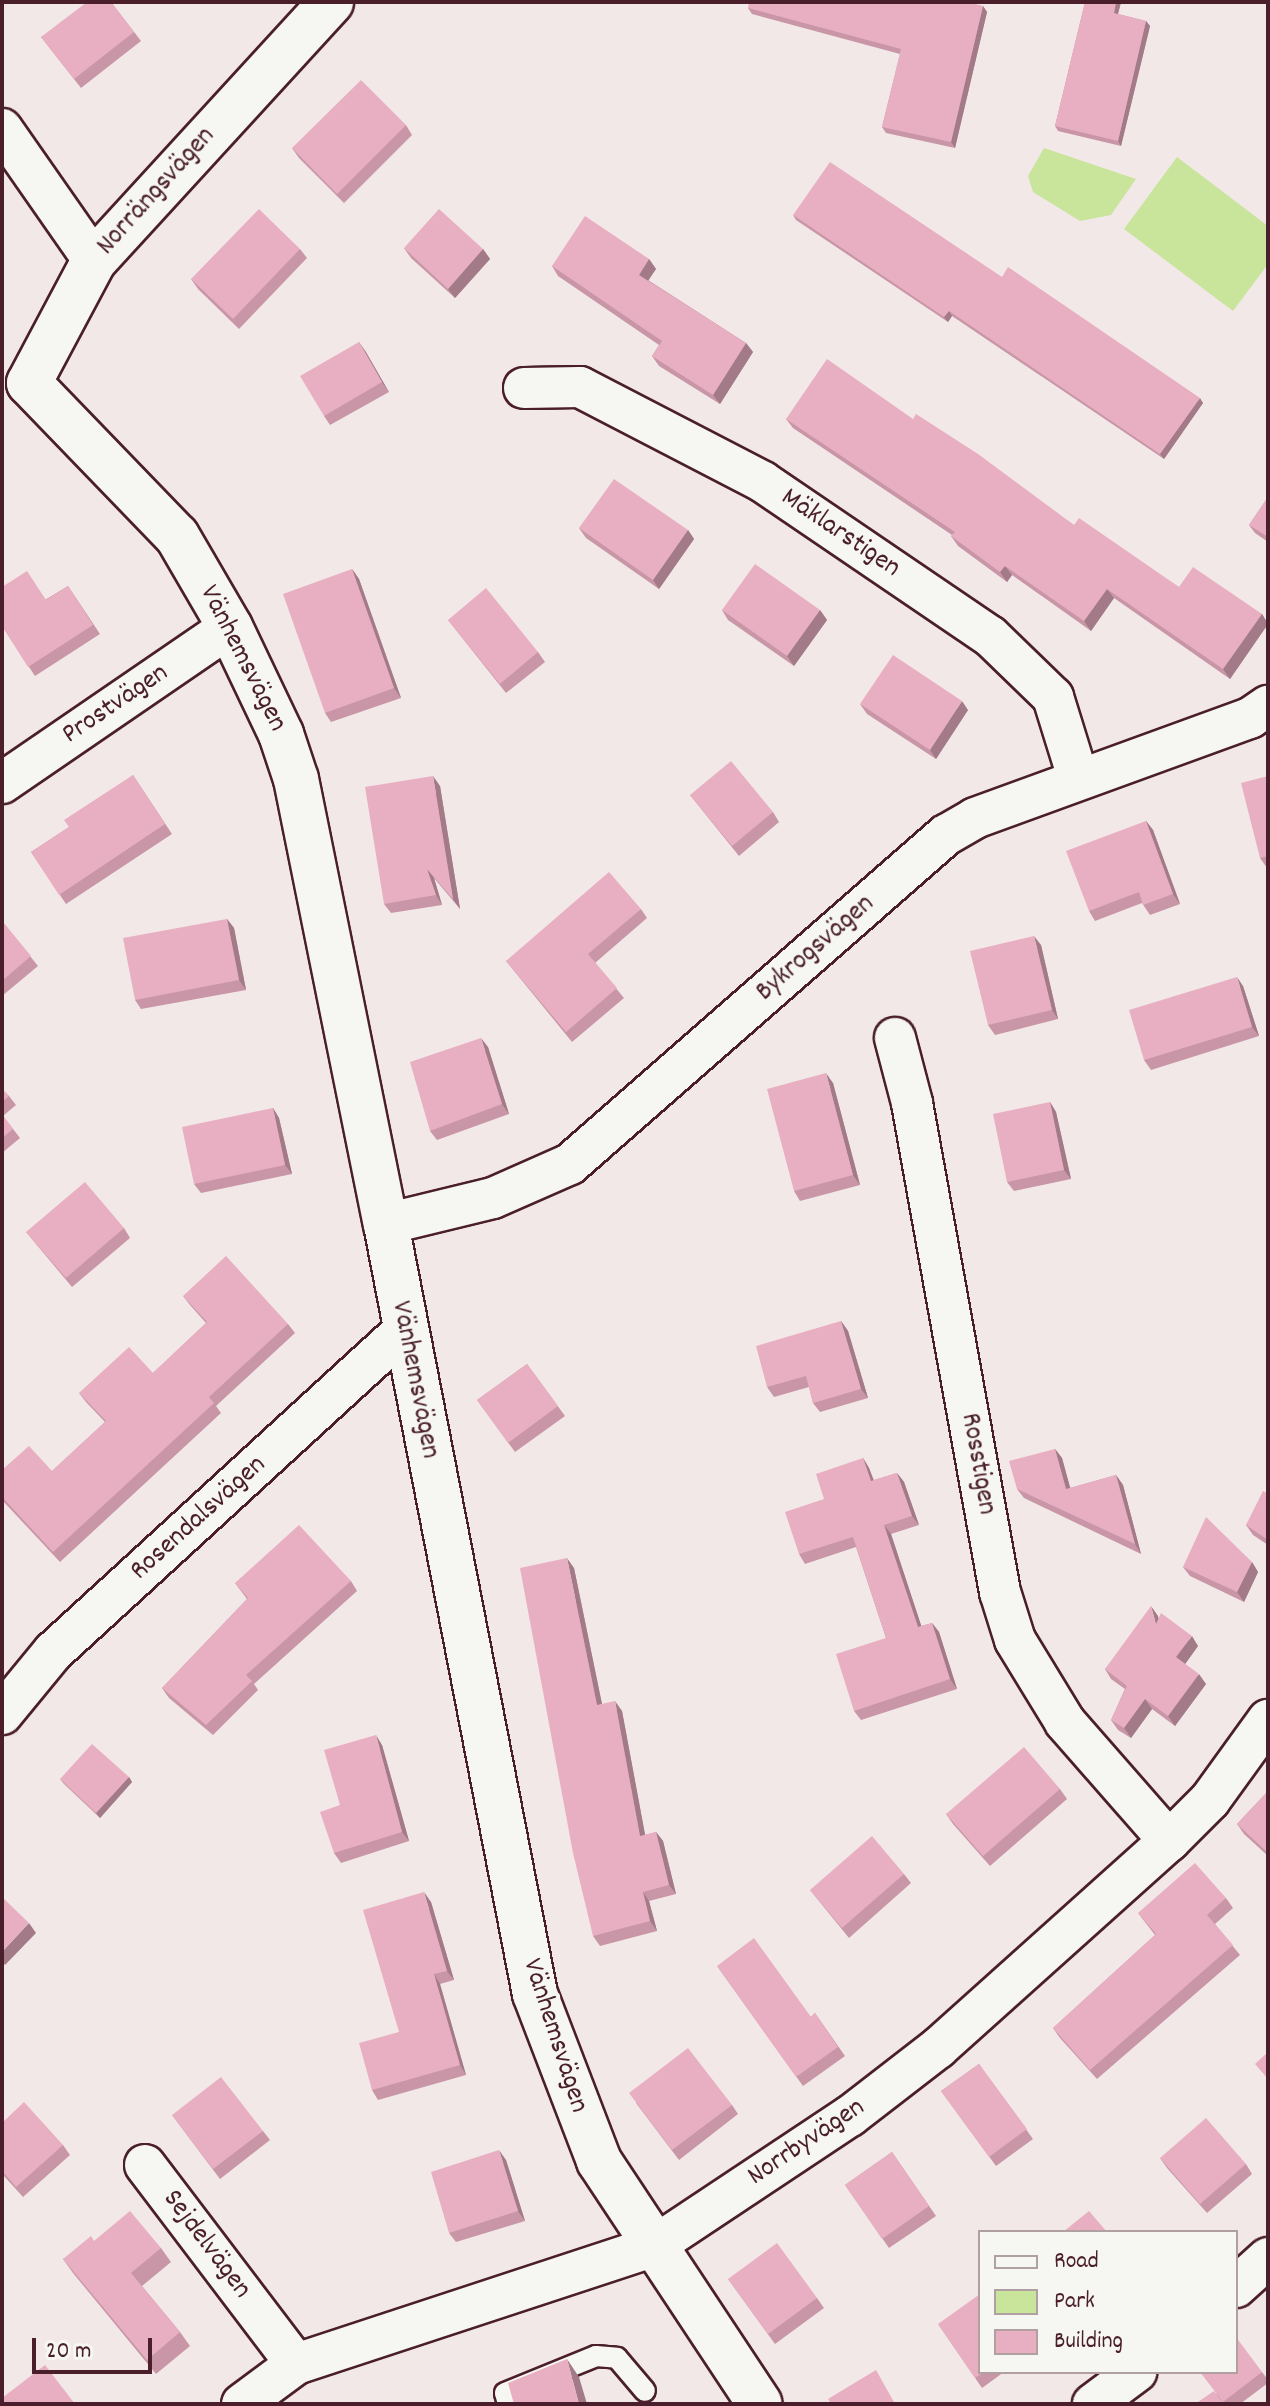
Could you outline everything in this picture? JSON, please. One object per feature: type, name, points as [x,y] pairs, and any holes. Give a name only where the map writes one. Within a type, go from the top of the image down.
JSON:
[{"type":"street","name":"Norrängsvägen","points":[[16,382],[94,261],[331,2]]},
{"type":"street","points":[[2,129],[94,261]]},
{"type":"street","name":"Vänhemsvägen","points":[[16,382],[177,536],[268,699],[296,779],[386,1224],[403,1331],[535,1994],[599,2161],[760,2404]]},
{"type":"street","name":"Mäklarstigen","points":[[524,388],[580,387],[763,482],[990,636],[1053,697],[1078,778]]},
{"type":"street","name":"Prostvägen","points":[[2,783],[230,627]]},
{"type":"street","name":"Bykrogsvägen","points":[[386,1224],[493,1198],[570,1164],[946,835],[975,818],[1250,718],[1268,706]]},
{"type":"street","name":"Rosstigen","points":[[895,1038],[912,1103],[1000,1592],[1015,1640],[1065,1722],[1169,1841]]},
{"type":"street","name":"Rosendalsvägen","points":[[2,1714],[53,1652],[403,1331]]},
{"type":"street","name":"Norrbyvägen","points":[[242,2404],[296,2364],[654,2246],[850,2116],[938,2048],[1169,1841],[1210,1800],[1268,1720]]},
{"type":"street","name":"Sejdelvägen","points":[[145,2165],[296,2364]]},
{"type":"street","points":[[1238,2285],[1268,2258]]},
{"type":"street","points":[[1093,2404],[1133,2374]]},
{"type":"lane","points":[[508,2404],[505,2393],[596,2356],[617,2358],[645,2391]]},
{"type":"green space","points":[[1044,148],[1136,179],[1111,215],[1080,221],[1033,192],[1028,176]]},
{"type":"green space","points":[[1177,157],[1268,226],[1268,264],[1233,311],[1124,229]]},
{"type":"building","points":[[87,2],[111,2],[134,32],[74,79],[41,37]]},
{"type":"building","points":[[749,2],[967,2],[983,6],[951,142],[882,127],[901,49],[748,8]]},
{"type":"building","points":[[1085,2],[1116,2],[1114,13],[1146,21],[1118,141],[1055,126]]},
{"type":"building","points":[[361,80],[406,125],[337,194],[292,148]]},
{"type":"building","points":[[830,162],[1002,277],[1008,267],[1200,398],[1160,454],[949,311],[944,317],[793,215]]},
{"type":"building","points":[[259,209],[300,249],[233,319],[191,279]]},
{"type":"building","points":[[439,209],[483,249],[448,289],[404,248]]},
{"type":"building","points":[[585,216],[649,259],[639,275],[746,343],[713,395],[652,356],[662,341],[552,266]]},
{"type":"building","points":[[359,342],[382,382],[324,416],[300,376]]},
{"type":"building","points":[[827,359],[913,419],[916,414],[978,454],[1074,525],[1079,518],[1179,587],[1193,567],[1262,614],[1223,669],[1107,589],[1084,621],[1005,566],[1000,572],[951,536],[955,532],[786,419]]},
{"type":"building","points":[[614,479],[688,530],[653,580],[579,528]]},
{"type":"building","points":[[1268,497],[1268,537],[1249,525]]},
{"type":"building","points":[[755,564],[820,610],[787,656],[722,610]]},
{"type":"building","points":[[352,569],[394,688],[325,713],[283,594]]},
{"type":"building","points":[[27,571],[46,600],[68,586],[93,625],[28,667],[2,626],[2,587]]},
{"type":"building","points":[[486,588],[538,652],[500,684],[448,620]]},
{"type":"building","points":[[893,655],[962,701],[930,750],[860,704]]},
{"type":"building","points":[[731,761],[773,812],[732,846],[690,795]]},
{"type":"building","points":[[133,775],[165,824],[59,895],[31,852],[69,827],[64,820]]},
{"type":"building","points":[[433,776],[453,899],[427,869],[436,895],[384,904],[365,787]]},
{"type":"building","points":[[1268,776],[1268,856],[1260,858],[1241,783]]},
{"type":"building","points":[[1146,821],[1173,894],[1143,905],[1139,892],[1089,911],[1066,851]]},
{"type":"building","points":[[609,872],[641,909],[588,954],[617,988],[566,1032],[506,961]]},
{"type":"building","points":[[227,919],[239,980],[135,1000],[123,938]]},
{"type":"building","points":[[2,921],[31,956],[2,981]]},
{"type":"building","points":[[1034,936],[1052,1010],[988,1025],[970,951]]},
{"type":"building","points":[[1237,977],[1252,1027],[1144,1060],[1129,1010]]},
{"type":"building","points":[[481,1038],[502,1104],[430,1131],[410,1062]]},
{"type":"building","points":[[826,1073],[853,1175],[794,1191],[767,1089]]},
{"type":"building","points":[[2,1089],[9,1096],[2,1102]]},
{"type":"building","points":[[1050,1102],[1064,1170],[1007,1182],[993,1114]]},
{"type":"building","points":[[273,1108],[285,1165],[194,1184],[182,1127]]},
{"type":"building","points":[[2,1114],[13,1129],[2,1138]]},
{"type":"building","points":[[85,1182],[124,1228],[66,1278],[26,1232]]},
{"type":"building","points":[[226,1256],[288,1324],[209,1397],[214,1403],[53,1552],[2,1497],[2,1470],[29,1446],[52,1471],[106,1421],[79,1393],[129,1347],[153,1373],[207,1322],[183,1296]]},
{"type":"building","points":[[841,1321],[861,1389],[813,1403],[806,1376],[767,1387],[756,1346]]},
{"type":"building","points":[[527,1364],[558,1406],[508,1443],[477,1400]]},
{"type":"building","points":[[1055,1449],[1066,1489],[1116,1475],[1135,1544],[1017,1489],[1009,1461]]},
{"type":"building","points":[[863,1458],[871,1481],[897,1473],[912,1516],[884,1525],[918,1627],[932,1623],[950,1679],[854,1711],[836,1654],[886,1638],[853,1537],[799,1554],[785,1512],[824,1499],[816,1474]]},
{"type":"building","points":[[1263,1491],[1268,1494],[1268,1540],[1246,1525]]},
{"type":"building","points":[[1206,1517],[1252,1562],[1237,1592],[1183,1567]]},
{"type":"building","points":[[299,1525],[351,1581],[246,1675],[252,1681],[206,1725],[162,1688],[248,1598],[235,1583]]},
{"type":"building","points":[[567,1558],[597,1705],[615,1701],[640,1836],[656,1832],[669,1885],[643,1892],[650,1921],[593,1936],[573,1853],[520,1568]]},
{"type":"building","points":[[1151,1606],[1156,1624],[1161,1613],[1192,1636],[1176,1657],[1199,1674],[1168,1716],[1145,1699],[1124,1728],[1111,1720],[1127,1686],[1105,1669]]},
{"type":"building","points":[[376,1735],[402,1832],[334,1853],[320,1812],[340,1805],[324,1750]]},
{"type":"building","points":[[92,1744],[129,1777],[96,1813],[60,1779]]},
{"type":"building","points":[[1024,1747],[1060,1789],[983,1856],[946,1814]]},
{"type":"building","points":[[1268,1791],[1268,1853],[1237,1824]]},
{"type":"building","points":[[872,1836],[904,1874],[842,1928],[810,1890]]},
{"type":"building","points":[[1195,1863],[1226,1898],[1207,1915],[1233,1945],[1090,2070],[1053,2028],[1156,1934],[1138,1913]]},
{"type":"building","points":[[424,1892],[447,1971],[434,1974],[460,2065],[372,2090],[359,2043],[399,2032],[363,1910]]},
{"type":"building","points":[[2,1897],[29,1923],[2,1952]]},
{"type":"building","points":[[754,1938],[811,2017],[815,2013],[838,2047],[796,2077],[717,1966]]},
{"type":"building","points":[[688,2048],[732,2105],[672,2150],[629,2093]]},
{"type":"building","points":[[1268,2052],[1268,2079],[1255,2064]]},
{"type":"building","points":[[979,2064],[1027,2129],[989,2157],[941,2091]]},
{"type":"building","points":[[221,2077],[263,2131],[213,2169],[172,2115]]},
{"type":"building","points":[[24,2102],[63,2145],[16,2187],[2,2171],[2,2123]]},
{"type":"building","points":[[1206,2118],[1246,2164],[1200,2204],[1160,2158]]},
{"type":"building","points":[[499,2150],[518,2211],[449,2233],[431,2172]]},
{"type":"building","points":[[892,2152],[929,2206],[882,2239],[845,2185]]},
{"type":"building","points":[[130,2211],[161,2248],[131,2273],[180,2332],[147,2360],[63,2259],[91,2236],[94,2241]]},
{"type":"building","points":[[1089,2211],[1105,2230],[1065,2230]]},
{"type":"building","points":[[777,2243],[817,2298],[768,2334],[728,2279]]},
{"type":"building","points":[[978,2295],[978,2374],[981,2374],[975,2378],[938,2324]]},
{"type":"building","points":[[1238,2340],[1262,2372],[1223,2402],[1202,2374],[1238,2374]]},
{"type":"building","points":[[567,2359],[579,2404],[514,2404],[508,2383]]},
{"type":"building","points":[[45,2365],[75,2404],[3,2404],[2,2398]]},
{"type":"building","points":[[876,2370],[895,2404],[831,2404],[828,2399]]},
{"type":"building","points":[[1214,2391],[1224,2404],[1195,2404]]}]
